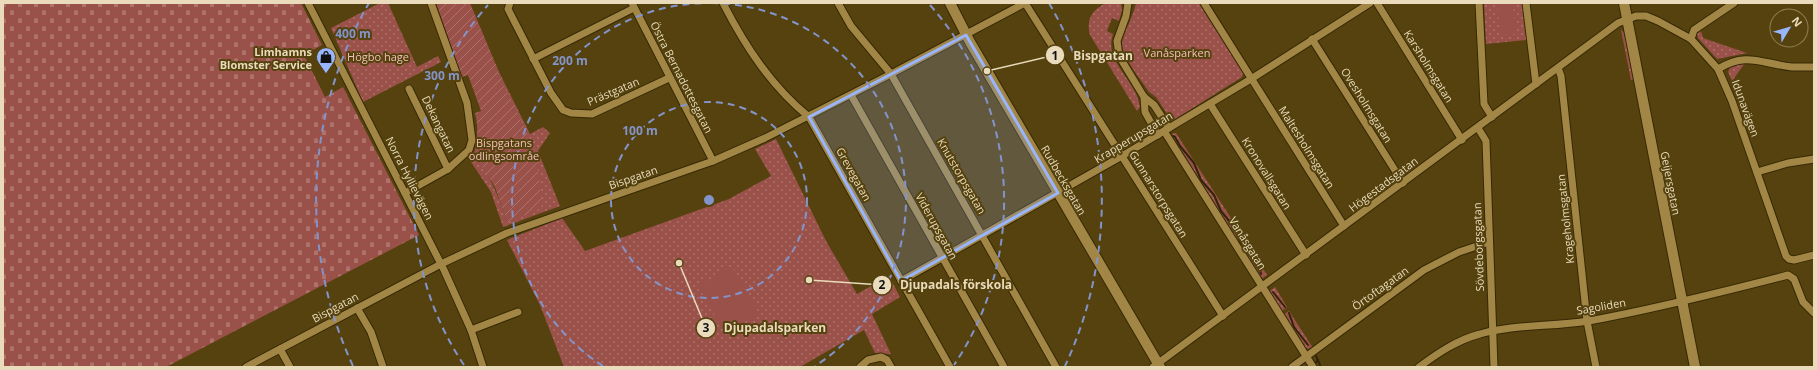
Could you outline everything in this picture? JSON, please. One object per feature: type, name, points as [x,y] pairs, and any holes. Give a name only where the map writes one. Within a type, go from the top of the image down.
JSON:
[{"type":"street","name":"Norra Hyllievägen","points":[[310,3],[404,193],[441,264],[471,330],[483,367]]},
{"type":"street","points":[[404,193],[448,169],[468,150],[472,140],[467,103],[431,3]]},
{"type":"street","points":[[510,3],[508,9],[533,59],[633,5]]},
{"type":"street","name":"Grevegatan","points":[[723,3],[743,40],[772,80],[788,98],[809,116],[950,367]]},
{"type":"street","name":"Knutstorpsgatan","points":[[838,3],[851,26],[891,74],[1056,367]]},
{"type":"street","name":"Rudbecksgatan","points":[[950,3],[966,35],[1157,366]]},
{"type":"street","name":"Bispgatan","points":[[246,367],[441,264],[514,230],[712,161],[809,116],[1025,3]]},
{"type":"street","name":"Gunnarstorpsgatan","points":[[1025,3],[1223,316]]},
{"type":"street","points":[[1128,3],[1126,16],[1117,40],[1117,48],[1122,63],[1144,97],[1154,104],[1164,131]]},
{"type":"street","name":"Krapperupsgatan","points":[[902,281],[1058,193],[1210,104],[1370,3]]},
{"type":"street","name":"Karsholmsgatan","points":[[1377,3],[1462,140]]},
{"type":"street","points":[[1479,3],[1484,104],[1492,117]]},
{"type":"street","points":[[1526,3],[1536,84]]},
{"type":"street","name":"Geijersgatan","points":[[1624,3],[1695,367]]},
{"type":"street","points":[[1691,39],[1694,30],[1734,3]]},
{"type":"street","name":"Maltesholmsgatan","points":[[1207,4],[1251,79],[1344,226]]},
{"type":"street","name":"Östra Bernadottesgatan","points":[[633,5],[712,161]]},
{"type":"street","name":"Idunavägen","points":[[1627,19],[1636,16],[1646,16],[1691,39],[1718,69],[1728,88],[1786,256],[1789,259],[1794,260],[1814,255]]},
{"type":"street","name":"Högestadsgatan","points":[[1157,366],[1618,23],[1627,19]]},
{"type":"street","name":"Ovesholmsgatan","points":[[1312,39],[1403,183]]},
{"type":"street","name":"Prästgatan","points":[[533,59],[551,94],[563,110],[571,113],[592,114],[670,78]]},
{"type":"street","points":[[1718,69],[1730,62],[1741,59],[1752,59],[1791,67],[1814,68]]},
{"type":"street","name":"Krageholmsgatan","points":[[1558,68],[1561,76],[1587,321],[1596,367]]},
{"type":"street","name":"Dekangatan","points":[[409,89],[448,169]]},
{"type":"street","name":"Viderupsgatan","points":[[851,95],[1004,367]]},
{"type":"street","points":[[1144,97],[1145,112],[1164,131]]},
{"type":"street","name":"Kronovallsgatan","points":[[1210,104],[1306,255]]},
{"type":"street","name":"Sövdeborgsgatan","points":[[1478,128],[1486,141],[1494,367]]},
{"type":"street","name":"Vanåsgatan","points":[[1164,131],[1314,367]]},
{"type":"street","points":[[1757,172],[1788,163],[1814,159]]},
{"type":"street","name":"Örtoftagatan","points":[[1292,367],[1424,270],[1459,252],[1489,242]]},
{"type":"street","name":"Sagoliden","points":[[1419,367],[1438,353],[1460,340],[1492,331],[1587,321],[1682,301],[1788,275],[1792,277],[1803,302],[1814,314]]},
{"type":"street","points":[[357,308],[371,332],[383,367]]},
{"type":"street","points":[[471,330],[518,312]]},
{"type":"street","points":[[280,349],[290,367]]},
{"type":"street","points":[[860,367],[874,357],[881,357],[887,360],[892,367]]},
{"type":"highlighted area","points":[[966,35],[1058,193],[901,281],[809,117]]},
{"type":"green space","points":[[3,3],[301,3],[322,45],[304,55],[325,97],[343,87],[419,235],[166,367],[3,367]]},
{"type":"green space","name":"Högbo hage","points":[[380,3],[388,3],[417,67],[438,56],[441,62],[363,102],[331,28]]},
{"type":"green space","name":"Bispgatans odlingsområe","points":[[436,3],[470,3],[499,72],[498,73],[534,147],[542,208],[507,223],[495,187],[474,154],[477,134],[475,113],[481,111],[468,75],[462,77]]},
{"type":"green space","points":[[1106,3],[1121,4],[1122,10],[1119,21],[1112,18],[1107,31],[1113,34],[1111,44],[1116,62],[1138,97],[1140,107],[1137,111],[1090,35],[1089,24],[1091,16],[1097,9]]},
{"type":"green space","name":"Vanåsparken","points":[[1136,3],[1199,3],[1243,72],[1242,77],[1172,121],[1156,97],[1149,92],[1137,75],[1123,49],[1122,44],[1126,29]]},
{"type":"green space","points":[[1484,3],[1523,3],[1527,40],[1486,44]]},
{"type":"green space","points":[[1513,3],[1516,34],[1500,35],[1497,4]]},
{"type":"green space","points":[[1621,30],[1626,34],[1635,79],[1631,80]]},
{"type":"green space","points":[[1701,31],[1703,38],[1747,53],[1717,59],[1698,38],[1697,34]]},
{"type":"green space","points":[[1745,63],[1732,81],[1728,72],[1729,69],[1735,65]]},
{"type":"green space","points":[[499,72],[530,134],[543,127],[550,133],[538,151],[560,206],[503,227],[491,192],[469,159],[474,154],[485,170],[501,204],[507,223],[497,73]]},
{"type":"green space","points":[[1176,133],[1251,249],[1245,253],[1174,140],[1172,134]]},
{"type":"green space","points":[[776,139],[826,241],[857,294],[889,276],[900,297],[872,314],[891,354],[875,353],[864,330],[800,367],[564,367],[540,305],[507,240],[562,218],[585,251],[729,199],[771,176],[755,149]]},
{"type":"green space","points":[[1252,251],[1267,275],[1263,278],[1259,275],[1246,254]]},
{"type":"green space","points":[[732,266],[759,314],[725,333],[698,286]]},
{"type":"green space","points":[[1275,287],[1287,307],[1282,311],[1270,291]]},
{"type":"green space","points":[[1289,311],[1313,348],[1308,349],[1305,347],[1284,314]]},
{"type":"waterway","points":[[1173,136],[1194,163],[1201,180],[1214,195],[1221,211],[1234,227]]},
{"type":"waterway","points":[[1236,230],[1240,242],[1247,251]]},
{"type":"waterway","points":[[1250,254],[1258,264],[1261,274]]},
{"type":"waterway","points":[[1273,292],[1285,307]]},
{"type":"waterway","points":[[1289,313],[1294,327],[1308,345]]},
{"type":"waterway","points":[[1316,356],[1320,365]]},
{"type":"waterway","points":[[1315,363],[1318,360]]},
{"type":"place","name":"Bispgatan","points":[[987,71]]},
{"type":"place","name":"Limhamns Blomster Service","points":[[326,74]]},
{"type":"place","name":"Djupadalsparken","points":[[679,263]]},
{"type":"place","name":"Djupadals förskola","points":[[809,280]]}]
